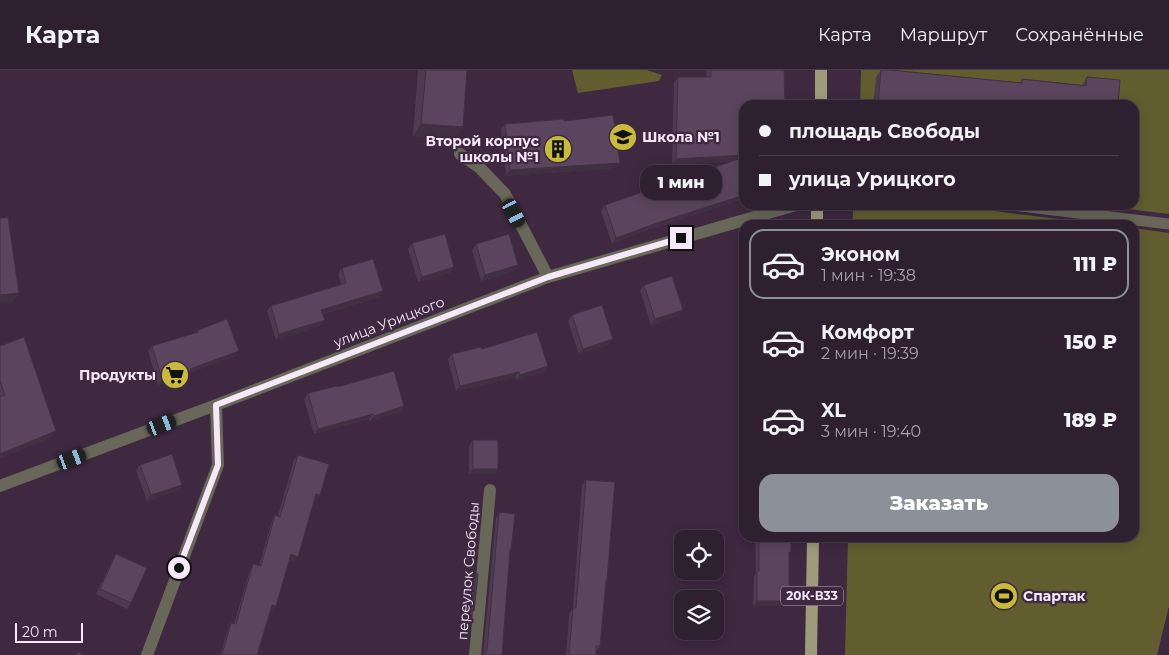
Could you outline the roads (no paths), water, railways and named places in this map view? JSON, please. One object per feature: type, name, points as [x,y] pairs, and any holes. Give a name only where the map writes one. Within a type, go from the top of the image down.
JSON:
[{"type":"main road","points":[[821,100],[822,70]]},
{"type":"main road","name":"20К-В33","points":[[811,655],[813,542]]},
{"type":"street","points":[[460,154],[479,167],[505,194],[548,277]]},
{"type":"street","name":"улица Урицкого","points":[[744,220],[779,210]]},
{"type":"street","name":"улица Урицкого","points":[[0,486],[548,277],[739,222]]},
{"type":"street","points":[[147,655],[218,465],[216,405]]},
{"type":"street","name":"переулок Свободы","points":[[475,655],[490,490]]},
{"type":"lane","points":[[1053,210],[1136,220]]},
{"type":"lane","points":[[1139,220],[1169,224]]},
{"type":"place","name":"Школа №1","points":[[623,137]]},
{"type":"place","name":"Второй корпус школы №1","points":[[558,149]]},
{"type":"place","name":"Продукты","points":[[175,375]]},
{"type":"place","name":"Спартак","points":[[1004,596]]}]
